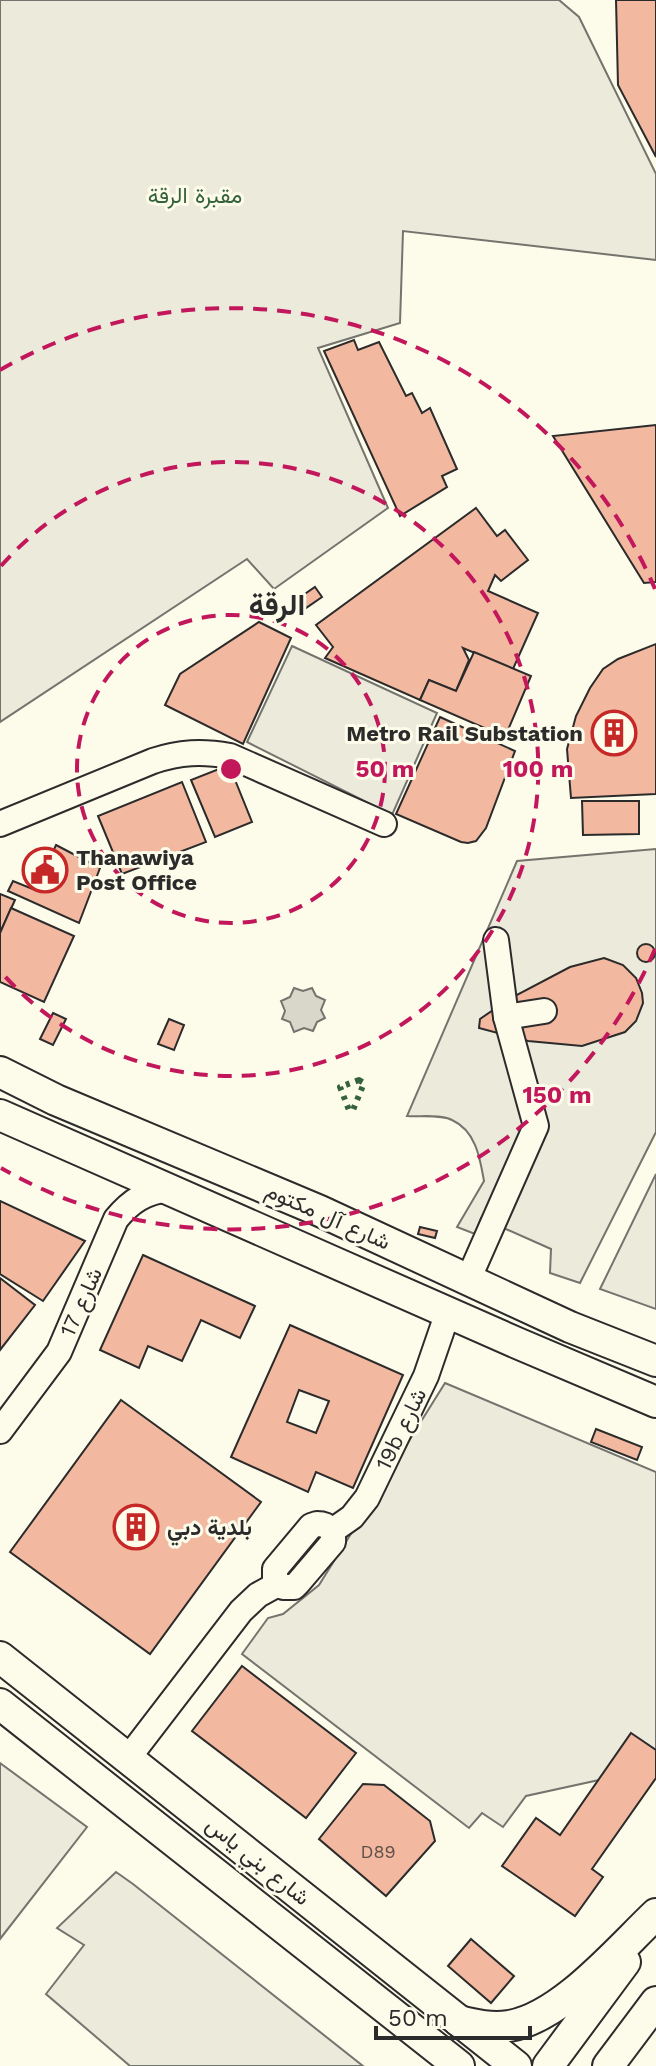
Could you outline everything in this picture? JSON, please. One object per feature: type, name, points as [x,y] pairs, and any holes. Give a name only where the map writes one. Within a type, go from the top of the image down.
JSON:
[{"type":"main road","name":"شارع آل مكتوم","points":[[0,1072],[56,1100],[320,1211],[570,1327],[656,1361]]},
{"type":"main road","points":[[43,1134],[56,1100]]},
{"type":"main road","name":"شارع آل مكتوم","points":[[0,1115],[656,1402]]},
{"type":"main road","name":"شارع بني ياس","points":[[0,1657],[516,2066]]},
{"type":"main road","points":[[0,1675],[59,1720],[96,1733]]},
{"type":"main road","name":"شارع بني ياس","points":[[0,1704],[459,2066]]},
{"type":"main road","points":[[456,2020],[482,2026],[508,2026],[534,2019],[558,2005],[656,1916]]},
{"type":"main road","points":[[548,2066],[656,1916]]},
{"type":"main road","points":[[608,2066],[656,2002]]},
{"type":"street","points":[[0,824],[153,761],[178,753],[204,752],[230,756],[384,824]]},
{"type":"street","points":[[468,1280],[536,1126],[506,1017],[496,940]]},
{"type":"street","points":[[506,1017],[544,1011]]},
{"type":"street","name":"شارع 17","points":[[0,1431],[59,1352],[116,1219],[138,1197],[168,1189]]},
{"type":"street","name":"19b شارع","points":[[129,1757],[241,1611],[258,1595],[278,1584],[288,1588],[298,1583],[330,1547],[332,1531],[352,1517],[367,1498],[426,1376],[448,1312]]},
{"type":"green space","name":"مقبرة الرقة","points":[[0,0],[559,0],[579,17],[656,174],[656,260],[403,231],[400,323],[318,348],[388,508],[274,589],[247,559],[0,722]]},
{"type":"green space","points":[[656,849],[656,1132],[580,1283],[550,1273],[551,1249],[481,1218],[475,1234],[457,1227],[484,1181],[476,1146],[467,1131],[452,1120],[436,1116],[407,1116],[517,861]]},
{"type":"green space","points":[[656,1174],[656,1309],[600,1289]]},
{"type":"green space","points":[[0,1763],[87,1827],[0,1939]]},
{"type":"shaded area","points":[[292,646],[437,713],[392,815],[247,742]]},
{"type":"shaded area","points":[[294,988],[303,991],[312,988],[316,996],[325,1000],[321,1010],[325,1018],[317,1022],[313,1031],[304,1028],[294,1032],[290,1022],[282,1019],[285,1011],[281,1001],[290,997]]},
{"type":"shaded area","points":[[445,1383],[656,1472],[656,1750],[599,1780],[526,1796],[503,1827],[482,1813],[469,1828],[242,1654],[268,1618],[283,1614],[319,1585]]},
{"type":"shaded area","points":[[116,1872],[363,2066],[130,2066],[46,1994],[84,1945],[57,1928]]},
{"type":"building","points":[[616,0],[656,0],[656,157],[618,85]]},
{"type":"building","points":[[354,340],[358,350],[379,342],[406,396],[412,393],[422,413],[430,408],[457,469],[442,476],[447,487],[400,516],[324,351]]},
{"type":"building","points":[[656,425],[656,582],[644,583],[553,436]]},
{"type":"building","points":[[476,508],[497,536],[505,530],[528,560],[501,581],[495,575],[488,591],[538,613],[513,669],[463,648],[469,660],[456,691],[429,680],[420,700],[325,658],[333,647],[316,625]]},
{"type":"building","points":[[315,587],[322,597],[306,608],[299,598]]},
{"type":"building","points":[[259,622],[291,638],[243,744],[165,705],[180,674]]},
{"type":"building","name":"Metro Rail Substation","points":[[656,644],[656,794],[571,798],[567,749],[576,716],[590,688],[603,669],[618,659]]},
{"type":"building","points":[[474,652],[531,676],[505,737],[420,700],[429,680],[456,691]]},
{"type":"building","points":[[440,717],[515,751],[486,828],[476,841],[461,842],[396,814]]},
{"type":"building","points":[[229,765],[252,822],[215,837],[191,780]]},
{"type":"building","points":[[182,782],[206,842],[122,874],[98,816]]},
{"type":"building","points":[[582,801],[639,801],[639,834],[583,835]]},
{"type":"building","points":[[56,845],[100,868],[79,923],[8,891],[13,881],[35,890]]},
{"type":"building","points":[[0,894],[15,900],[0,933]]},
{"type":"building","points":[[11,908],[74,936],[44,1002],[0,982],[0,933]]},
{"type":"building","points":[[646,944],[655,953],[646,962],[637,953]]},
{"type":"building","points":[[604,958],[623,965],[636,978],[642,993],[643,1003],[636,1021],[625,1032],[582,1046],[528,1041],[479,1028],[480,1019],[509,999],[570,967]]},
{"type":"building","points":[[53,1013],[66,1019],[53,1045],[40,1039]]},
{"type":"building","points":[[169,1019],[184,1025],[174,1050],[158,1044]]},
{"type":"building","points":[[0,1201],[85,1241],[43,1301],[0,1274]]},
{"type":"building","points":[[420,1227],[437,1231],[435,1238],[418,1234]]},
{"type":"building","points":[[143,1255],[255,1306],[240,1338],[201,1320],[182,1361],[148,1346],[139,1368],[100,1350]]},
{"type":"building","points":[[0,1278],[35,1305],[0,1350]]},
{"type":"building","points":[[290,1325],[403,1375],[353,1488],[316,1472],[308,1492],[231,1457]],"holes":[[[299,1390],[329,1401],[316,1433],[287,1422]]]},
{"type":"building","name":"بلدية دبي","points":[[121,1400],[261,1502],[150,1654],[10,1552]]},
{"type":"building","points":[[596,1429],[642,1447],[637,1460],[591,1442]]},
{"type":"building","points":[[242,1666],[356,1753],[306,1818],[192,1731]]},
{"type":"building","points":[[631,1733],[656,1750],[656,1778],[592,1869],[603,1877],[575,1916],[502,1866],[536,1818],[560,1835]]},
{"type":"building","points":[[363,1784],[384,1785],[430,1821],[435,1841],[386,1896],[319,1839]]},
{"type":"building","points":[[471,1939],[514,1976],[491,2003],[448,1966]]},
{"type":"hedge","points":[[359,1080],[364,1083],[353,1110],[349,1110],[340,1087],[359,1080]]},
{"type":"place","name":"Metro Rail Substation","points":[[614,733]]},
{"type":"place","name":"Thanawiya Post Office","points":[[45,870]]},
{"type":"place","name":"بلدية دبي","points":[[136,1527]]},
{"type":"district","name":"الرقة","points":[[277,604]]}]
